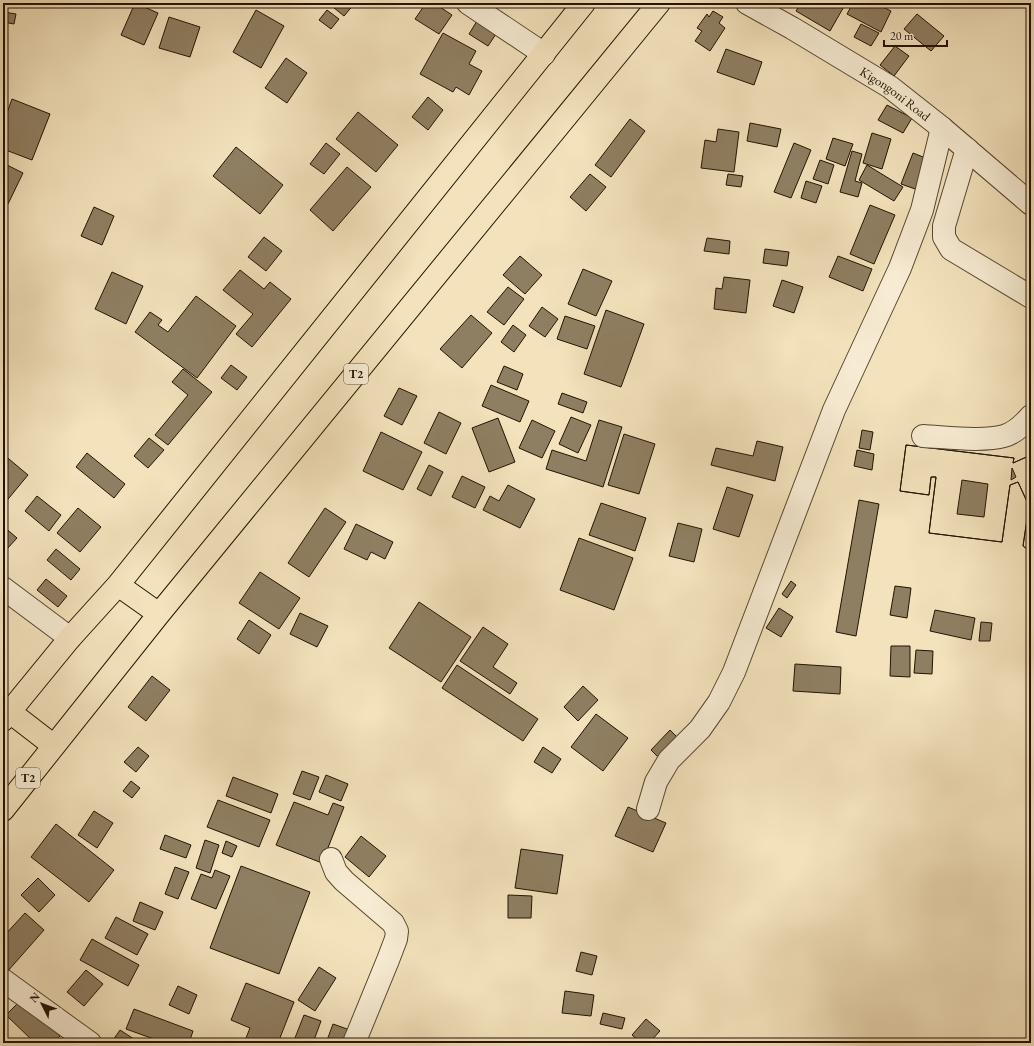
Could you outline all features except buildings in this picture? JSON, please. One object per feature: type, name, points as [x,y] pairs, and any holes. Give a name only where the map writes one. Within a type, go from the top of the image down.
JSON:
[{"type":"highway","points":[[54,746],[6,716],[70,638],[118,585],[584,3]]},
{"type":"highway","name":"T2","points":[[3,810],[159,614],[659,3]]},
{"type":"highway","points":[[118,585],[159,614]]},
{"type":"street","points":[[468,3],[544,54]]},
{"type":"street","name":"Kigongoni Road","points":[[746,3],[792,28],[890,86],[1031,204]]},
{"type":"street","points":[[648,809],[656,782],[669,760],[700,729],[719,702],[734,672],[834,410],[900,268],[922,210],[942,128]]},
{"type":"street","points":[[967,149],[944,226],[944,237],[951,249],[1031,297]]},
{"type":"street","points":[[923,436],[991,439],[1005,436],[1022,426],[1031,416]]},
{"type":"street","points":[[3,588],[70,638]]},
{"type":"street","points":[[331,858],[336,872],[344,881],[393,923],[397,931],[396,939],[388,960],[354,1043]]},
{"type":"street","points":[[3,980],[90,1043]]}]
